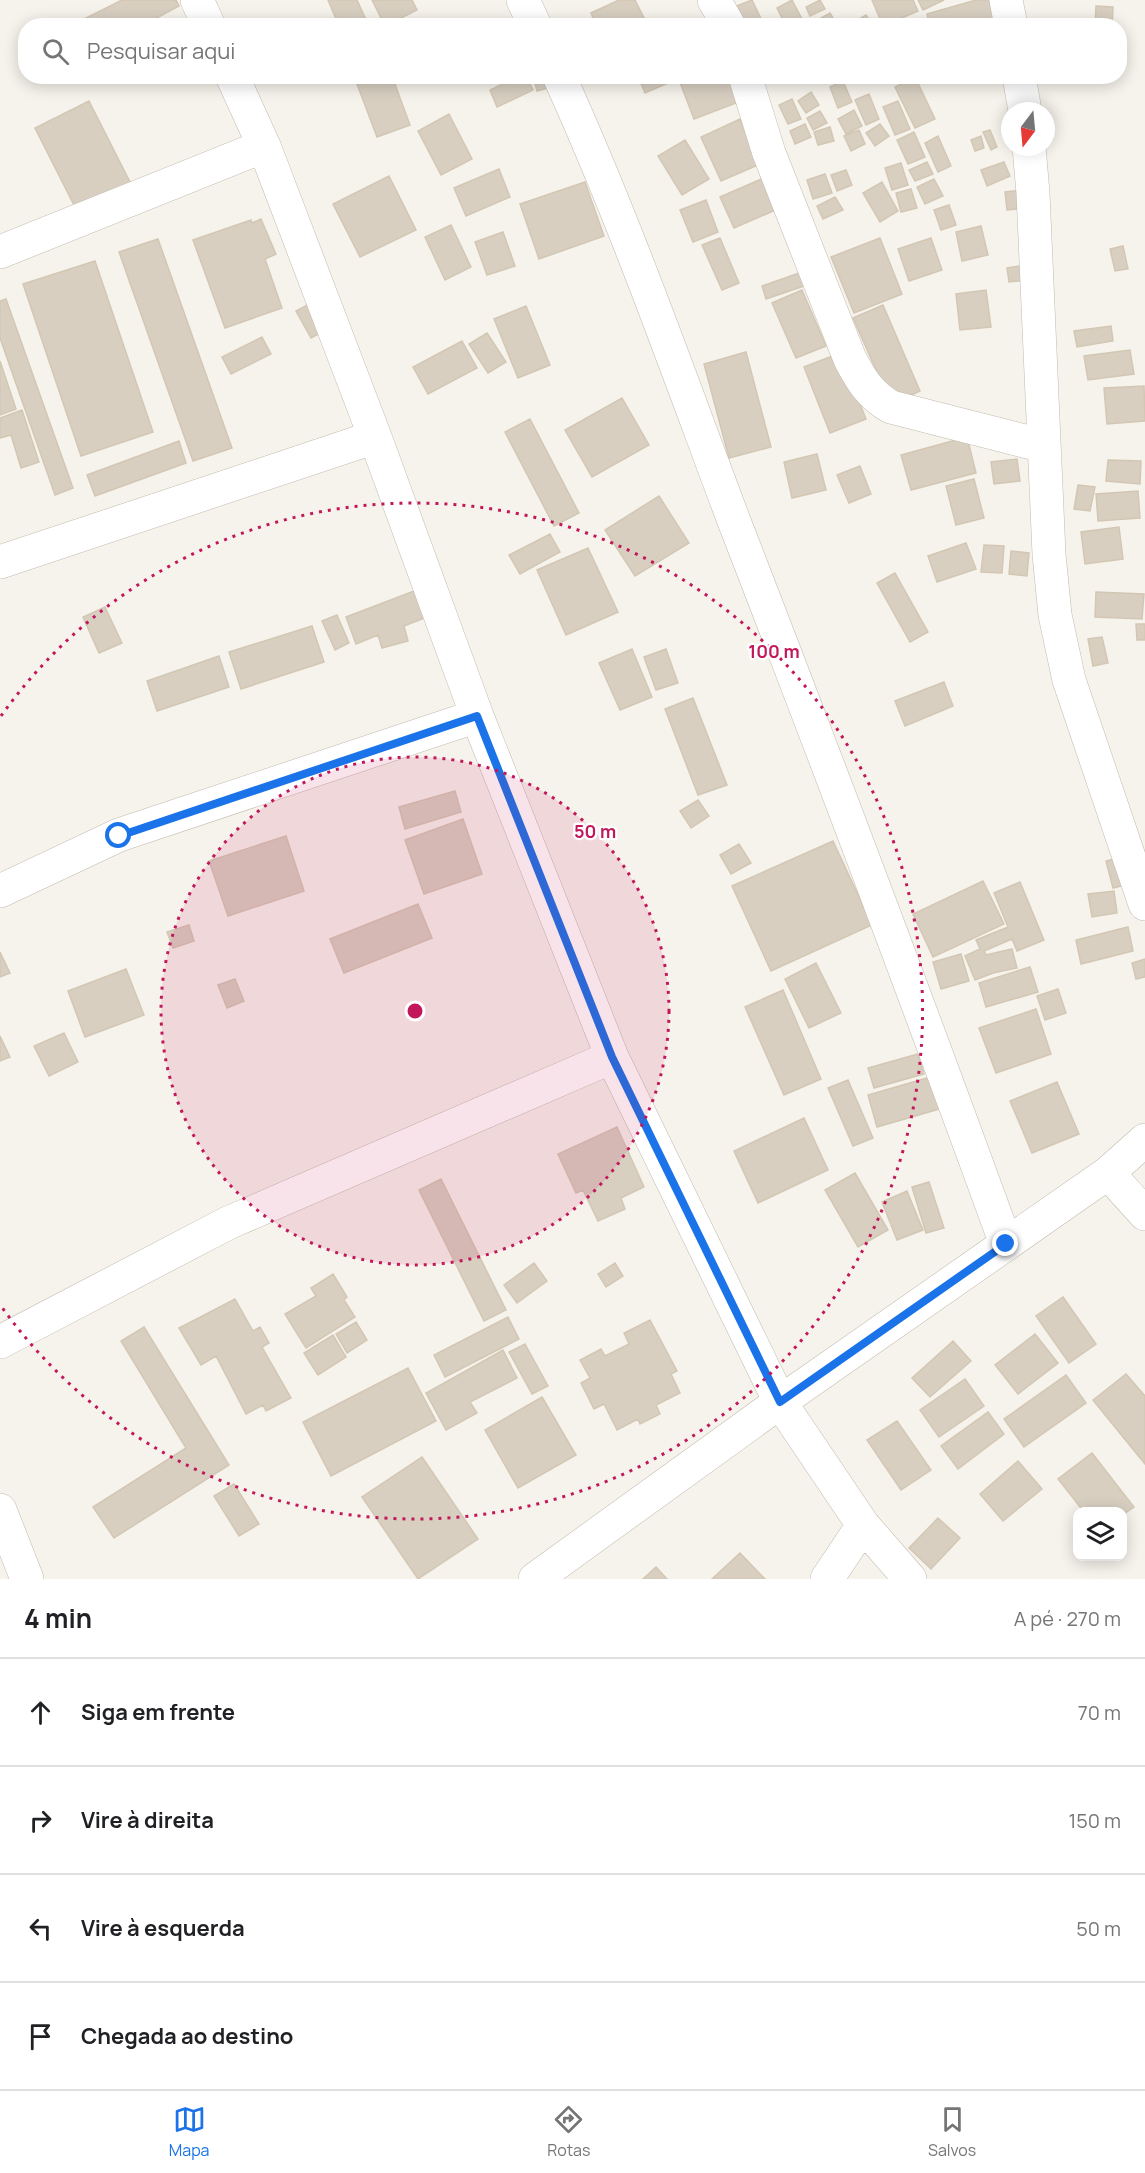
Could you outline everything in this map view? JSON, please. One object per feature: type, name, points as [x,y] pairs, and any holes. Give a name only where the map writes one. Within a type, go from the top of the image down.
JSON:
[{"type":"street","points":[[197,0],[205,18]]},
{"type":"street","points":[[524,0],[532,18]]},
{"type":"street","points":[[714,0],[724,18]]},
{"type":"street","points":[[1006,0],[1009,18]]},
{"type":"street","points":[[236,84],[264,146],[375,437],[477,716],[612,1057],[780,1402],[863,1525],[910,1579]]},
{"type":"street","points":[[563,84],[642,277],[906,968],[1006,1244]]},
{"type":"street","points":[[747,84],[769,153],[850,359],[862,383],[877,399],[891,407],[1044,446]]},
{"type":"street","points":[[1020,84],[1023,102]]},
{"type":"street","points":[[0,252],[264,146]]},
{"type":"street","points":[[1030,156],[1034,205],[1049,554],[1055,615],[1069,680],[1145,904]]},
{"type":"street","points":[[0,562],[375,437]]},
{"type":"street","points":[[0,891],[119,836],[477,716]]},
{"type":"street","points":[[0,1342],[228,1223],[612,1057]]},
{"type":"street","points":[[535,1579],[780,1402],[1108,1173],[1145,1140]]},
{"type":"street","points":[[1108,1173],[1145,1214]]},
{"type":"street","points":[[0,1510],[27,1579]]},
{"type":"street","points":[[827,1579],[863,1525]]},
{"type":"building","points":[[122,0],[176,0],[179,6],[157,18],[86,18]]},
{"type":"building","points":[[328,0],[357,0],[365,18],[336,18]]},
{"type":"building","points":[[372,0],[412,0],[417,10],[401,18],[381,18]]},
{"type":"building","points":[[619,0],[635,0],[644,18],[593,18],[591,13]]},
{"type":"building","points":[[752,0],[761,18],[739,18],[734,7]]},
{"type":"building","points":[[792,0],[801,18],[782,18],[777,8]]},
{"type":"building","points":[[820,0],[825,9],[810,16],[806,7]]},
{"type":"building","points":[[872,0],[913,0],[918,11],[902,18],[880,18]]},
{"type":"building","points":[[918,0],[944,0],[923,10]]},
{"type":"building","points":[[976,0],[991,0],[996,18],[928,18],[927,14]]},
{"type":"building","points":[[1096,6],[1113,7],[1112,18],[1095,18]]},
{"type":"building","points":[[830,13],[833,18],[821,18]]},
{"type":"building","points":[[357,84],[395,84],[410,125],[377,137]]},
{"type":"building","points":[[502,84],[530,84],[533,90],[497,107],[490,90]]},
{"type":"building","points":[[535,84],[554,84],[555,86],[537,91]]},
{"type":"building","points":[[641,84],[666,84],[645,93]]},
{"type":"building","points":[[681,84],[744,84],[749,98],[694,119]]},
{"type":"building","points":[[844,84],[852,102],[838,108],[830,87]]},
{"type":"building","points":[[901,84],[918,84],[935,119],[915,128],[895,87]]},
{"type":"building","points":[[811,92],[819,105],[806,113],[798,101]]},
{"type":"building","points":[[869,94],[879,119],[866,125],[855,100]]},
{"type":"building","points":[[792,99],[801,119],[788,124],[779,105]]},
{"type":"building","points":[[89,101],[131,184],[77,211],[35,128]]},
{"type":"building","points":[[898,101],[910,129],[895,135],[883,107]]},
{"type":"building","points":[[854,110],[862,126],[846,134],[838,119]]},
{"type":"building","points":[[820,111],[827,123],[813,130],[807,118]]},
{"type":"building","points":[[449,114],[472,159],[441,175],[418,131]]},
{"type":"building","points":[[740,119],[760,164],[721,181],[701,137]]},
{"type":"building","points":[[805,124],[811,137],[795,144],[790,131]]},
{"type":"building","points":[[880,124],[889,136],[875,146],[866,133]]},
{"type":"building","points":[[830,127],[834,141],[818,145],[814,132]]},
{"type":"building","points":[[859,130],[865,144],[851,151],[844,136]]},
{"type":"building","points":[[990,130],[997,147],[991,150],[983,132]]},
{"type":"building","points":[[914,132],[925,157],[908,164],[897,140]]},
{"type":"building","points":[[938,136],[951,166],[938,172],[925,143]]},
{"type":"building","points":[[981,136],[984,148],[975,151],[971,140]]},
{"type":"building","points":[[685,140],[709,179],[682,195],[658,156]]},
{"type":"building","points":[[927,162],[933,174],[915,181],[909,170]]},
{"type":"building","points":[[1004,162],[1010,176],[987,186],[981,170]]},
{"type":"building","points":[[901,163],[908,185],[892,190],[885,168]]},
{"type":"building","points":[[499,169],[510,197],[466,216],[454,188]]},
{"type":"building","points":[[846,170],[852,185],[837,191],[831,175]]},
{"type":"building","points":[[825,174],[832,193],[813,199],[807,180]]},
{"type":"building","points":[[389,176],[416,230],[360,257],[333,204]]},
{"type":"building","points":[[766,177],[780,208],[734,228],[720,197]]},
{"type":"building","points":[[934,179],[943,196],[925,204],[917,187]]},
{"type":"building","points":[[585,182],[604,236],[539,259],[520,204]]},
{"type":"building","points":[[882,182],[898,211],[880,222],[863,193]]},
{"type":"building","points":[[911,189],[917,208],[901,212],[896,193]]},
{"type":"building","points":[[1030,189],[1032,208],[1007,210],[1005,192]]},
{"type":"building","points":[[835,197],[843,210],[823,219],[817,206]]},
{"type":"building","points":[[706,200],[718,232],[693,242],[680,210]]},
{"type":"building","points":[[949,205],[956,225],[941,230],[934,210]]},
{"type":"building","points":[[261,219],[276,254],[265,259],[282,308],[225,328],[193,240],[251,220],[252,223]]},
{"type":"building","points":[[451,225],[471,267],[445,280],[425,237]]},
{"type":"building","points":[[981,226],[988,255],[962,261],[956,232]]},
{"type":"building","points":[[503,232],[515,266],[487,275],[475,242]]},
{"type":"building","points":[[720,238],[739,283],[722,290],[702,245]]},
{"type":"building","points":[[880,238],[902,294],[854,313],[831,257]]},
{"type":"building","points":[[931,238],[942,270],[909,281],[898,249]]},
{"type":"building","points":[[158,239],[232,448],[193,461],[119,252]]},
{"type":"building","points":[[1123,246],[1128,269],[1115,271],[1110,249]]},
{"type":"building","points":[[95,261],[153,432],[81,456],[23,284]]},
{"type":"building","points":[[1026,265],[1028,280],[1009,282],[1007,268]]},
{"type":"building","points":[[802,272],[807,285],[766,299],[762,286]]},
{"type":"building","points":[[802,290],[826,346],[796,358],[772,303]]},
{"type":"building","points":[[986,290],[991,327],[960,330],[956,294]]},
{"type":"building","points":[[6,299],[73,488],[55,495],[0,338],[0,301]]},
{"type":"building","points":[[311,303],[326,330],[311,338],[296,311]]},
{"type":"building","points":[[883,305],[920,391],[891,404],[853,318]]},
{"type":"building","points":[[526,306],[550,365],[518,378],[494,319]]},
{"type":"building","points":[[1111,326],[1113,341],[1077,347],[1074,331]]},
{"type":"building","points":[[487,333],[506,362],[488,373],[469,344]]},
{"type":"building","points":[[262,337],[271,354],[231,374],[222,357]]},
{"type":"building","points":[[462,341],[477,368],[428,394],[413,367]]},
{"type":"building","points":[[1130,350],[1134,374],[1088,380],[1084,356]]},
{"type":"building","points":[[746,352],[771,447],[729,458],[704,364]]},
{"type":"building","points":[[840,353],[866,419],[830,433],[804,367]]},
{"type":"building","points":[[0,361],[16,409],[0,415]]},
{"type":"building","points":[[1144,386],[1145,421],[1107,424],[1104,388]]},
{"type":"building","points":[[622,398],[649,445],[592,477],[565,430]]},
{"type":"building","points":[[22,410],[39,462],[21,468],[11,435],[0,438],[0,418]]},
{"type":"building","points":[[530,419],[579,513],[554,526],[505,432]]},
{"type":"building","points":[[967,437],[976,473],[911,490],[901,455]]},
{"type":"building","points":[[179,441],[186,463],[95,496],[87,475]]},
{"type":"building","points":[[817,454],[826,490],[792,498],[784,462]]},
{"type":"building","points":[[1017,459],[1020,481],[994,484],[991,462]]},
{"type":"building","points":[[1108,460],[1141,461],[1140,484],[1106,481]]},
{"type":"building","points":[[860,466],[871,494],[849,503],[837,475]]},
{"type":"building","points":[[974,479],[984,518],[956,525],[946,486]]},
{"type":"building","points":[[1078,485],[1095,487],[1090,511],[1074,509]]},
{"type":"building","points":[[1138,491],[1140,518],[1098,521],[1096,494]]},
{"type":"building","points":[[659,496],[689,543],[635,576],[605,530]]},
{"type":"building","points":[[1119,527],[1123,559],[1085,564],[1081,532]]},
{"type":"building","points":[[550,534],[560,552],[520,574],[509,555]]},
{"type":"building","points":[[966,543],[976,569],[937,582],[928,556]]},
{"type":"building","points":[[984,545],[1004,546],[1002,573],[981,572]]},
{"type":"building","points":[[588,548],[618,612],[566,635],[537,570]]},
{"type":"building","points":[[1011,551],[1029,553],[1027,576],[1009,574]]},
{"type":"building","points":[[895,573],[928,632],[910,642],[877,583]]},
{"type":"building","points":[[422,588],[432,615],[404,626],[408,641],[382,648],[378,635],[356,644],[346,617]]},
{"type":"building","points":[[1096,592],[1144,594],[1142,619],[1095,617]]},
{"type":"building","points":[[105,607],[122,643],[99,653],[83,617]]},
{"type":"building","points":[[337,615],[349,643],[335,650],[322,621]]},
{"type":"building","points":[[1136,624],[1145,624],[1145,640],[1137,640]]},
{"type":"building","points":[[312,626],[324,662],[241,689],[229,652]]},
{"type":"building","points":[[1102,637],[1108,663],[1093,666],[1088,639]]},
{"type":"building","points":[[632,649],[652,697],[620,710],[599,663]]},
{"type":"building","points":[[666,649],[678,683],[656,690],[644,657]]},
{"type":"building","points":[[219,656],[229,687],[157,711],[147,681]]},
{"type":"building","points":[[944,682],[953,706],[905,726],[895,701]]},
{"type":"building","points":[[693,698],[727,785],[698,795],[665,709]]},
{"type":"building","points":[[455,791],[461,812],[405,829],[399,807]]},
{"type":"building","points":[[698,800],[709,816],[691,828],[680,811]]},
{"type":"building","points":[[463,819],[482,874],[424,894],[405,840]]},
{"type":"building","points":[[286,836],[304,891],[228,916],[209,861]]},
{"type":"building","points":[[833,841],[872,925],[771,971],[732,886]]},
{"type":"building","points":[[739,844],[751,863],[731,874],[720,855]]},
{"type":"building","points":[[1121,857],[1129,884],[1113,888],[1106,861]]},
{"type":"building","points":[[983,881],[1004,924],[933,957],[913,914]]},
{"type":"building","points":[[1020,882],[1044,940],[1017,951],[1012,939],[984,951],[986,955],[1012,949],[1017,968],[975,980],[965,956],[980,949],[976,940],[1008,927],[994,893]]},
{"type":"building","points":[[1114,891],[1117,913],[1092,917],[1088,894]]},
{"type":"building","points":[[418,904],[432,938],[344,973],[330,939]]},
{"type":"building","points":[[189,925],[194,941],[173,948],[167,932]]},
{"type":"building","points":[[1128,927],[1133,951],[1081,964],[1076,940]]},
{"type":"building","points":[[0,952],[10,973],[0,977]]},
{"type":"building","points":[[961,954],[969,981],[941,989],[933,962]]},
{"type":"building","points":[[1145,959],[1145,977],[1136,979],[1132,963]]},
{"type":"building","points":[[816,963],[841,1013],[809,1028],[785,979]]},
{"type":"building","points":[[1030,967],[1038,992],[986,1007],[979,983]]},
{"type":"building","points":[[126,969],[144,1015],[85,1037],[68,991]]},
{"type":"building","points":[[235,979],[244,1001],[227,1008],[218,985]]},
{"type":"building","points":[[1058,989],[1066,1013],[1045,1020],[1037,996]]},
{"type":"building","points":[[783,990],[821,1079],[784,1095],[745,1007]]},
{"type":"building","points":[[1036,1009],[1051,1054],[996,1073],[979,1028]]},
{"type":"building","points":[[64,1033],[78,1062],[49,1076],[34,1046]]},
{"type":"building","points":[[0,1036],[10,1057],[0,1061]]},
{"type":"building","points":[[918,1054],[924,1074],[874,1088],[868,1068]]},
{"type":"building","points":[[934,1076],[943,1108],[877,1127],[868,1095]]},
{"type":"building","points":[[848,1080],[873,1138],[853,1146],[828,1088]]},
{"type":"building","points":[[1057,1082],[1079,1134],[1032,1153],[1010,1101]]},
{"type":"building","points":[[804,1118],[828,1170],[758,1203],[734,1151]]},
{"type":"building","points":[[617,1127],[644,1187],[621,1198],[625,1209],[598,1221],[583,1190],[576,1193],[558,1154]]},
{"type":"building","points":[[855,1173],[888,1230],[858,1247],[825,1190]]},
{"type":"building","points":[[441,1179],[506,1310],[484,1321],[419,1190]]},
{"type":"building","points":[[929,1182],[944,1228],[926,1233],[912,1187]]},
{"type":"building","points":[[907,1191],[923,1230],[897,1240],[882,1202]]},
{"type":"building","points":[[534,1263],[547,1281],[517,1303],[504,1285]]},
{"type":"building","points":[[615,1263],[623,1276],[606,1287],[598,1274]]},
{"type":"building","points":[[333,1274],[347,1297],[344,1300],[355,1317],[306,1348],[285,1314],[316,1296],[311,1288]]},
{"type":"building","points":[[1063,1297],[1096,1344],[1069,1363],[1036,1316]]},
{"type":"building","points":[[235,1299],[253,1331],[260,1327],[269,1343],[262,1347],[291,1398],[266,1411],[263,1405],[246,1414],[216,1356],[201,1365],[179,1328]]},
{"type":"building","points":[[508,1317],[519,1339],[445,1377],[434,1355]]},
{"type":"building","points":[[650,1320],[677,1371],[671,1374],[680,1393],[656,1405],[660,1414],[640,1424],[638,1419],[617,1430],[604,1404],[594,1409],[581,1383],[590,1378],[580,1360],[601,1349],[605,1356],[629,1344],[624,1333]]},
{"type":"building","points":[[356,1322],[367,1340],[347,1353],[336,1334]]},
{"type":"building","points":[[144,1327],[229,1465],[114,1538],[93,1507],[186,1448],[121,1341]]},
{"type":"building","points":[[1035,1334],[1058,1363],[1018,1394],[995,1365]]},
{"type":"building","points":[[333,1335],[346,1357],[318,1375],[304,1353]]},
{"type":"building","points":[[953,1341],[971,1361],[930,1397],[912,1378]]},
{"type":"building","points":[[525,1344],[548,1386],[532,1394],[509,1352]]},
{"type":"building","points":[[503,1350],[517,1378],[470,1402],[477,1413],[446,1430],[426,1393]]},
{"type":"building","points":[[408,1368],[436,1421],[331,1476],[303,1422]]},
{"type":"building","points":[[1126,1374],[1145,1396],[1145,1464],[1093,1400]]},
{"type":"building","points":[[1066,1375],[1086,1403],[1024,1447],[1004,1419]]},
{"type":"building","points":[[965,1379],[984,1406],[939,1437],[920,1410]]},
{"type":"building","points":[[542,1397],[576,1455],[518,1488],[485,1430]]},
{"type":"building","points":[[988,1412],[1004,1434],[958,1469],[941,1446]]},
{"type":"building","points":[[897,1421],[931,1470],[901,1490],[867,1440]]},
{"type":"building","points":[[1092,1453],[1134,1507],[1127,1512],[1127,1507],[1080,1507],[1058,1479]]},
{"type":"building","points":[[422,1457],[478,1539],[418,1579],[362,1497]]},
{"type":"building","points":[[1018,1461],[1042,1489],[1003,1521],[980,1494]]},
{"type":"building","points":[[234,1484],[259,1524],[239,1536],[214,1496]]},
{"type":"building","points":[[938,1518],[960,1538],[931,1569],[909,1548]]},
{"type":"building","points":[[740,1553],[765,1579],[712,1579]]},
{"type":"building","points":[[656,1567],[667,1579],[643,1579]]},
{"type":"route","points":[[119,836],[477,716],[612,1057],[780,1402],[1006,1244]]}]
